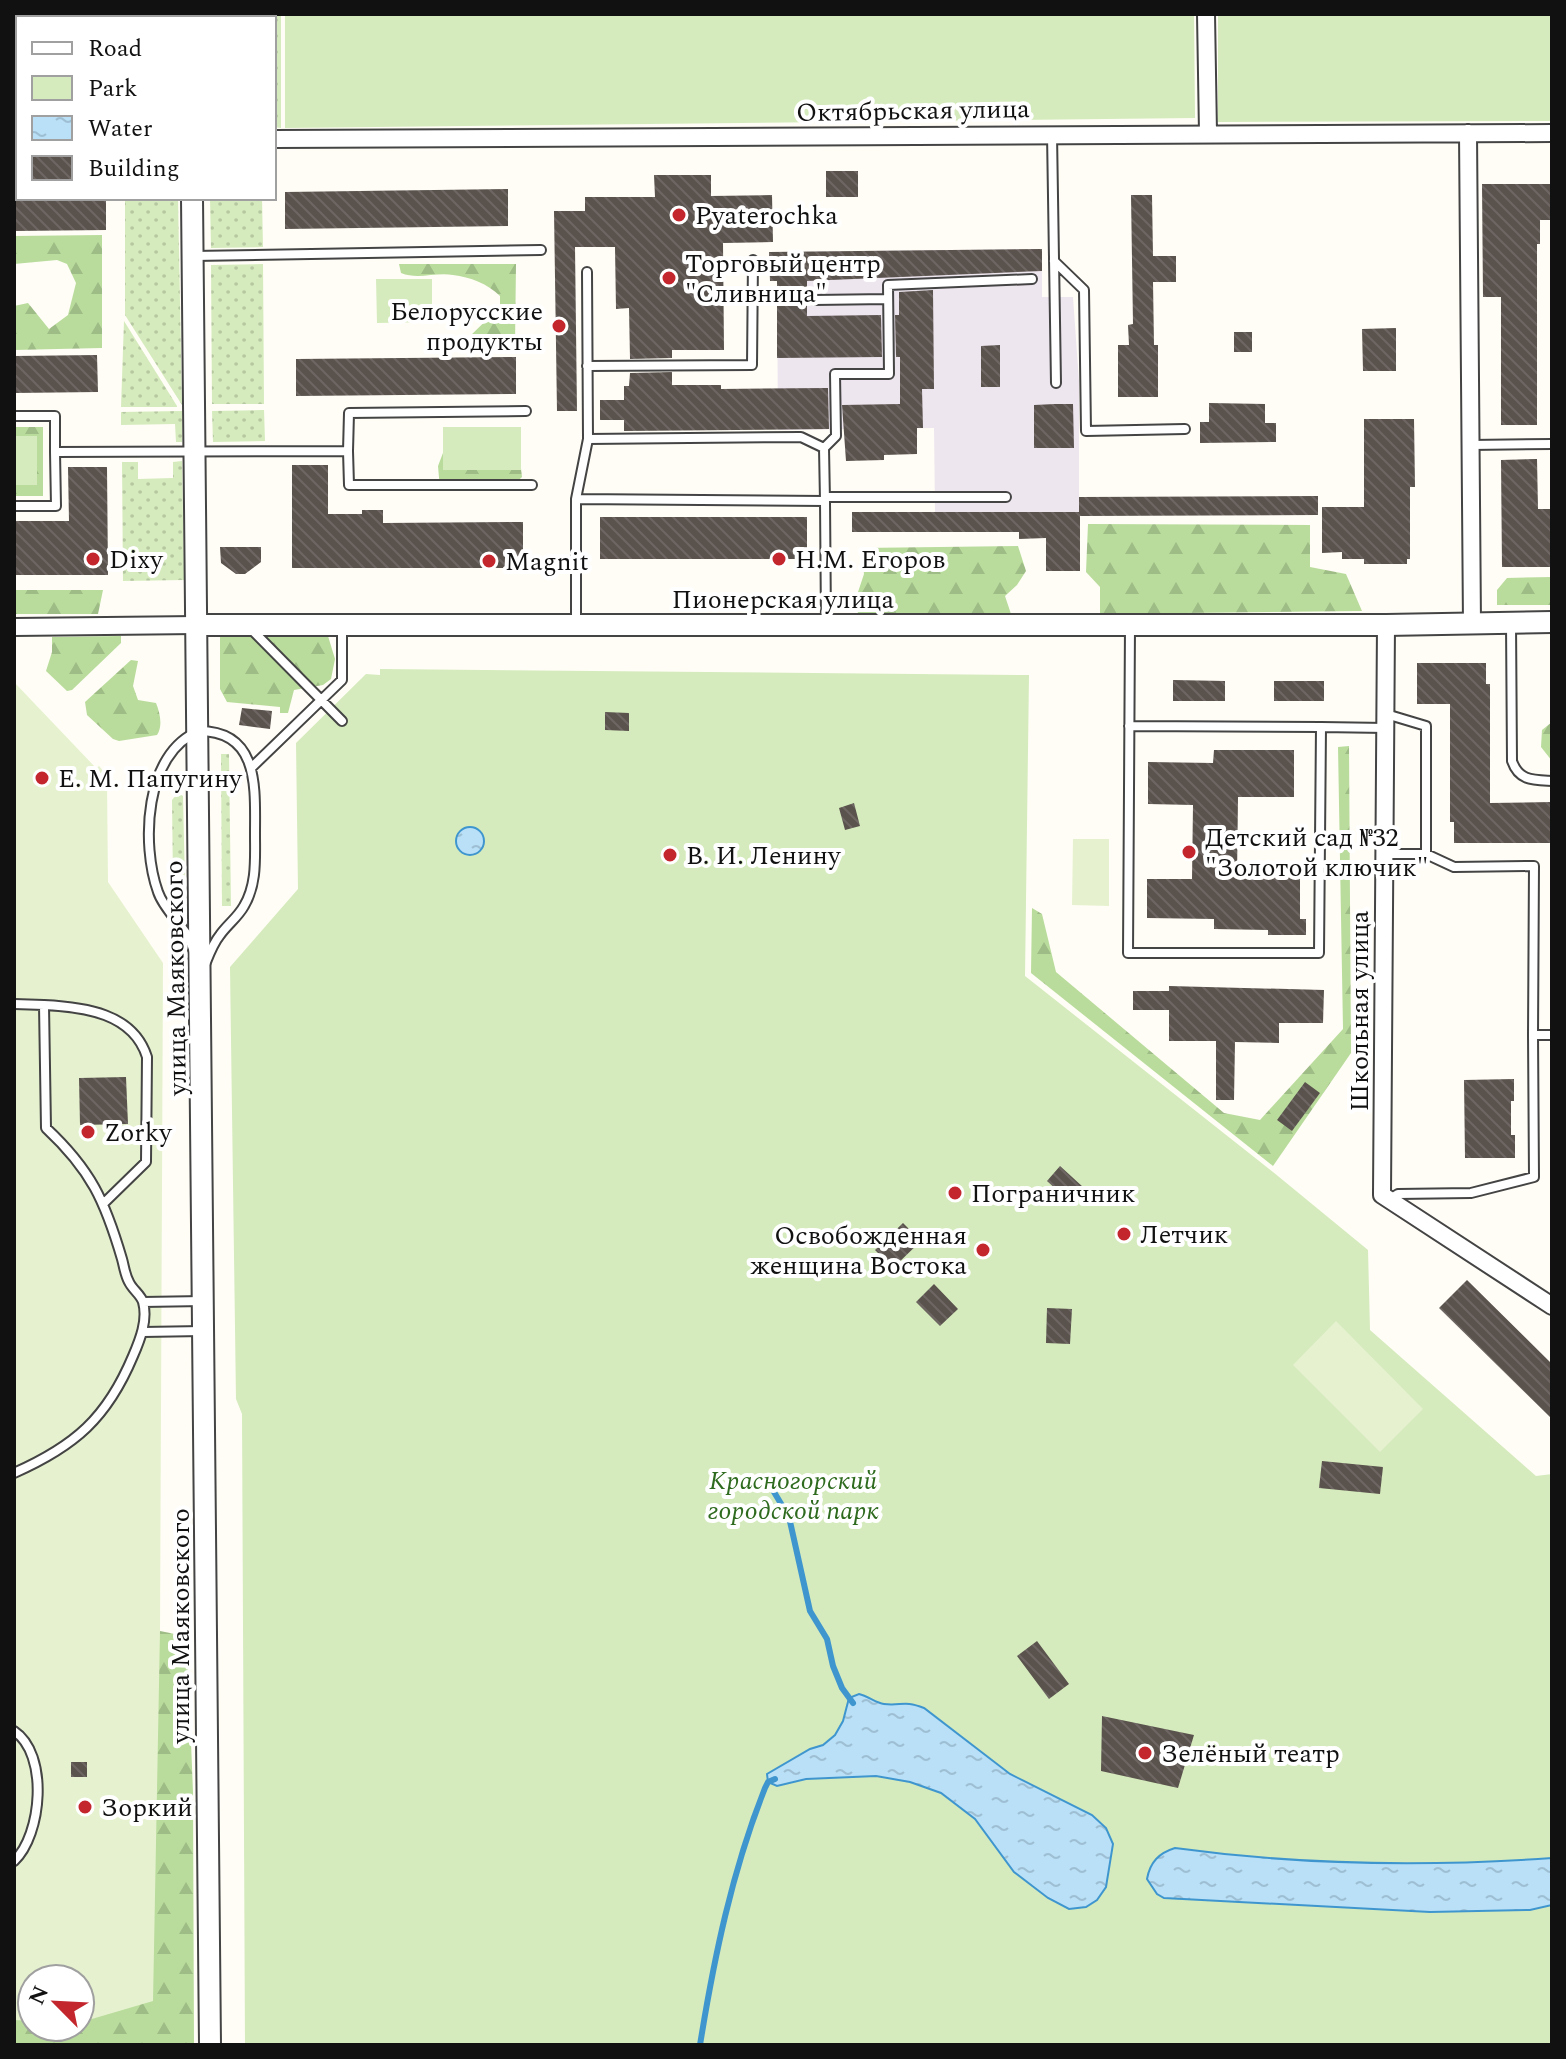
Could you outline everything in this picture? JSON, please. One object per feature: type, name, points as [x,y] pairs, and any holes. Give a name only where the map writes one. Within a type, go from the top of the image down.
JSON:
[{"type":"street","points":[[1206,14],[1208,133]]},
{"type":"street","points":[[1468,133],[1472,624]]},
{"type":"street","name":"Октябрьская улица","points":[[276,139],[1552,133]]},
{"type":"street","name":"улица Маяковского","points":[[192,200],[210,2045]]},
{"type":"street","name":"Пионерская улица","points":[[14,627],[1386,625],[1552,622]]},
{"type":"street","name":"Школьная улица","points":[[1386,625],[1382,1195],[1389,1200]]},
{"type":"street","points":[[1389,1200],[1552,1306]]},
{"type":"lane","points":[[1052,134],[1056,383]]},
{"type":"lane","points":[[192,256],[541,250]]},
{"type":"lane","points":[[587,366],[752,365],[753,260]]},
{"type":"lane","points":[[1054,261],[1084,290],[1086,431],[1185,429]]},
{"type":"lane","points":[[576,625],[576,499],[588,439],[587,272]]},
{"type":"lane","points":[[826,625],[824,448],[836,436],[835,374],[889,374],[888,285],[1032,279]]},
{"type":"lane","points":[[814,300],[888,299]]},
{"type":"lane","points":[[526,411],[349,413],[349,485],[532,485]]},
{"type":"lane","points":[[14,416],[55,416],[56,506],[14,506]]},
{"type":"lane","points":[[588,439],[801,437],[824,448]]},
{"type":"lane","points":[[1471,445],[1552,444]]},
{"type":"lane","points":[[55,452],[348,451]]},
{"type":"lane","points":[[576,499],[1006,497]]},
{"type":"lane","points":[[1511,622],[1512,761],[1515,771],[1522,777],[1552,781]]},
{"type":"lane","points":[[248,625],[342,721]]},
{"type":"lane","points":[[251,768],[342,680],[342,625]]},
{"type":"lane","points":[[1130,625],[1128,953],[1319,953],[1321,727]]},
{"type":"lane","points":[[1129,726],[1321,727],[1386,721],[1426,726],[1426,854]]},
{"type":"lane","points":[[199,731],[216,731],[229,737],[243,751],[254,778],[255,878],[244,907],[217,937],[201,974],[188,936],[159,897],[151,872],[150,803],[159,774],[189,735],[199,731]]},
{"type":"lane","points":[[1384,854],[1426,854],[1454,867],[1534,866],[1534,1177],[1471,1193],[1398,1194],[1389,1200]]},
{"type":"lane","points":[[14,1004],[74,1007],[101,1013],[118,1020],[143,1043],[147,1057],[146,1162],[103,1204]]},
{"type":"lane","points":[[14,1473],[53,1454],[101,1415],[122,1382],[143,1332],[143,1302],[129,1283],[113,1224],[96,1187],[79,1161],[46,1128],[44,1005]]},
{"type":"lane","points":[[1533,1035],[1552,1035]]},
{"type":"lane","points":[[143,1302],[204,1301]]},
{"type":"lane","points":[[143,1332],[204,1331]]},
{"type":"lane","points":[[14,1731],[30,1748],[35,1768],[37,1806],[30,1836],[21,1855],[14,1861]]},
{"type":"shaded area","points":[[1042,249],[1042,297],[1073,297],[1079,381],[1079,512],[935,512],[934,428],[778,430],[777,281],[770,281],[769,252]]},
{"type":"green space","points":[[14,14],[81,14],[16,16],[14,129]]},
{"type":"green space","points":[[281,14],[281,128],[276,127],[276,16],[244,16]]},
{"type":"green space","points":[[285,14],[1194,14],[1195,118],[285,128]]},
{"type":"green space","points":[[1218,14],[1552,14],[1552,121],[1218,122]]},
{"type":"green space","points":[[125,200],[178,200],[182,405],[125,315]]},
{"type":"green space","points":[[210,200],[262,200],[263,247],[211,248]]},
{"type":"green space","points":[[102,235],[102,348],[14,350],[14,306],[28,303],[49,329],[68,315],[76,283],[67,264],[57,260],[14,264],[14,236]]},
{"type":"green space","points":[[263,264],[264,404],[212,404],[211,265]]},
{"type":"green space","points":[[399,264],[516,264],[515,345],[498,346],[470,336],[500,307],[500,296],[490,288],[459,276],[407,275],[401,273]]},
{"type":"green space","points":[[376,279],[432,279],[432,322],[377,323]]},
{"type":"green space","points":[[124,321],[177,406],[177,407],[121,407]]},
{"type":"green space","points":[[264,410],[265,441],[213,442],[212,411]]},
{"type":"green space","points":[[182,411],[182,442],[176,442],[175,424],[121,425],[121,412]]},
{"type":"green space","points":[[14,427],[43,427],[43,496],[14,496]]},
{"type":"green space","points":[[443,427],[521,427],[521,470],[443,470]]},
{"type":"green space","points":[[14,436],[37,436],[37,485],[14,485]]},
{"type":"green space","points":[[446,445],[520,460],[522,477],[509,489],[440,489],[438,466]]},
{"type":"green space","points":[[182,461],[184,580],[123,581],[122,462],[138,462],[138,479],[173,478],[173,462]]},
{"type":"green space","points":[[1088,524],[1310,525],[1310,567],[1346,574],[1362,611],[1100,614],[1100,587],[1086,572]]},
{"type":"green space","points":[[1018,546],[1026,571],[1005,596],[1011,614],[858,614],[856,598],[864,574],[861,548]]},
{"type":"green space","points":[[1552,577],[1552,605],[1497,605],[1497,590],[1507,578]]},
{"type":"green space","points":[[14,590],[103,590],[98,614],[14,614]]},
{"type":"green space","points":[[121,636],[121,643],[72,690],[67,691],[46,671],[52,652],[52,637]]},
{"type":"green space","points":[[220,636],[328,636],[335,659],[331,679],[323,685],[294,690],[288,713],[280,713],[280,707],[227,702],[220,689]]},
{"type":"green space","points":[[131,660],[138,661],[133,686],[138,700],[156,703],[160,728],[157,735],[119,741],[87,715],[85,702]]},
{"type":"green space","name":"Красногорский городской парк","points":[[380,669],[1029,675],[1025,976],[1368,1250],[1370,1330],[1536,1476],[1552,1474],[1552,2045],[245,2045],[242,1414],[236,1399],[230,967],[298,889],[296,743],[366,674],[380,675]]},
{"type":"green space","name":"Zorky","points":[[14,682],[110,779],[107,781],[108,882],[163,963],[160,1631],[153,2001],[96,2018],[96,1963],[16,1963],[14,2020]]},
{"type":"green space","points":[[1552,722],[1552,761],[1541,747],[1542,730]]},
{"type":"green space","points":[[1349,746],[1351,1053],[1273,1166],[1031,973],[1032,908],[1042,914],[1056,972],[1224,1113],[1260,1120],[1343,1029],[1338,747]]},
{"type":"green space","points":[[221,754],[229,754],[231,906],[222,906]]},
{"type":"green space","points":[[178,793],[183,796],[185,886],[179,890],[173,881],[172,800]]},
{"type":"green space","points":[[1073,839],[1109,839],[1109,906],[1072,905]]},
{"type":"green space","points":[[1336,1321],[1423,1409],[1380,1452],[1293,1365]]},
{"type":"green space","name":"Зоркий","points":[[160,1631],[185,1636],[193,1792],[194,2045],[14,2045],[14,1898],[115,1679]]},
{"type":"water","points":[[470,827],[480,831],[484,841],[480,851],[470,855],[460,851],[456,841],[460,831]]},
{"type":"water","points":[[859,1694],[881,1703],[924,1708],[1010,1774],[1092,1815],[1106,1828],[1113,1844],[1106,1887],[1097,1900],[1086,1907],[1069,1909],[1048,1898],[1014,1872],[975,1819],[941,1793],[910,1782],[876,1776],[806,1779],[777,1786],[768,1782],[767,1774],[810,1749],[823,1745],[835,1735],[843,1721],[849,1698]]},
{"type":"water","points":[[1175,1848],[1268,1858],[1363,1863],[1457,1863],[1552,1858],[1552,1905],[1530,1910],[1430,1912],[1164,1898],[1157,1894],[1147,1879],[1156,1859]]},
{"type":"building","points":[[826,171],[858,171],[858,197],[826,197]]},
{"type":"building","name":"Торговый центр \"Сливница\"","points":[[654,175],[711,175],[711,196],[772,195],[773,242],[723,243],[724,350],[672,350],[672,358],[630,359],[629,308],[616,309],[615,247],[575,247],[577,411],[557,411],[554,211],[585,211],[585,197],[655,197]]},
{"type":"building","points":[[1482,184],[1552,184],[1552,220],[1540,220],[1540,244],[1537,244],[1537,425],[1501,425],[1501,297],[1483,297]]},
{"type":"building","points":[[508,189],[508,226],[285,229],[285,192]]},
{"type":"building","points":[[1131,195],[1152,195],[1153,256],[1176,256],[1176,282],[1153,282],[1158,397],[1118,397],[1118,345],[1129,345],[1128,325],[1133,324]]},
{"type":"building","points":[[14,198],[106,200],[106,230],[14,231]]},
{"type":"building","points":[[1042,249],[1042,271],[807,281],[807,316],[881,315],[882,357],[777,358],[777,281],[770,281],[769,252]]},
{"type":"building","points":[[933,290],[934,389],[922,389],[923,428],[917,428],[917,454],[884,455],[884,460],[846,461],[842,405],[900,404],[900,357],[896,357],[895,315],[899,315],[899,292]]},
{"type":"building","points":[[1396,328],[1396,371],[1363,371],[1362,329]]},
{"type":"building","points":[[1234,332],[1252,332],[1252,352],[1234,352]]},
{"type":"building","points":[[1000,345],[1000,387],[981,387],[981,346]]},
{"type":"building","points":[[97,355],[98,392],[14,393],[14,356]]},
{"type":"building","points":[[516,357],[516,394],[296,396],[296,359]]},
{"type":"building","points":[[672,372],[672,385],[721,385],[721,389],[828,388],[829,429],[624,431],[624,420],[600,420],[600,400],[624,400],[624,386],[629,386],[630,373]]},
{"type":"building","points":[[1209,403],[1265,404],[1265,423],[1276,423],[1276,442],[1200,443],[1200,422],[1209,422]]},
{"type":"building","points":[[1073,404],[1074,448],[1034,448],[1034,405]]},
{"type":"building","points":[[1364,419],[1414,419],[1415,487],[1410,487],[1410,559],[1407,559],[1407,564],[1364,564],[1364,559],[1342,559],[1342,552],[1322,553],[1322,507],[1364,507]]},
{"type":"building","points":[[1537,459],[1538,509],[1552,509],[1552,567],[1502,567],[1501,460]]},
{"type":"building","points":[[292,465],[328,465],[328,514],[362,514],[362,510],[383,510],[383,523],[523,522],[523,568],[292,568]]},
{"type":"building","points":[[68,467],[107,467],[108,575],[14,575],[14,521],[69,521]]},
{"type":"building","points":[[1318,496],[1318,515],[1080,516],[1080,571],[1046,571],[1046,538],[1019,539],[1019,532],[852,532],[852,512],[1079,512],[1079,497]]},
{"type":"building","points":[[600,517],[807,517],[807,559],[600,559]]},
{"type":"building","points":[[220,547],[261,547],[261,562],[245,574],[236,574],[221,563]]},
{"type":"building","points":[[1417,663],[1486,663],[1486,684],[1490,684],[1490,803],[1552,802],[1552,843],[1454,843],[1454,822],[1450,822],[1450,704],[1417,704]]},
{"type":"building","points":[[1173,680],[1225,681],[1225,701],[1173,701]]},
{"type":"building","points":[[1274,681],[1324,681],[1324,701],[1274,701]]},
{"type":"building","points":[[242,708],[272,711],[270,729],[239,725]]},
{"type":"building","points":[[605,712],[629,713],[629,731],[605,730]]},
{"type":"building","points":[[1214,750],[1294,750],[1294,797],[1238,797],[1237,877],[1300,877],[1300,919],[1306,919],[1306,935],[1268,935],[1268,930],[1214,929],[1214,919],[1147,918],[1147,879],[1192,879],[1193,805],[1148,804],[1148,762],[1213,763]]},
{"type":"building","points":[[854,803],[860,826],[845,830],[839,808]]},
{"type":"building","points":[[1169,986],[1324,990],[1323,1023],[1279,1023],[1279,1043],[1235,1042],[1234,1100],[1216,1100],[1216,1041],[1169,1041],[1169,1010],[1133,1010],[1133,991],[1169,991]]},
{"type":"building","points":[[126,1077],[128,1124],[80,1125],[79,1078]]},
{"type":"building","points":[[1514,1079],[1511,1135],[1515,1135],[1515,1158],[1465,1158],[1464,1080]]},
{"type":"building","points":[[1305,1082],[1320,1093],[1292,1131],[1277,1120]]},
{"type":"building","points":[[1060,1166],[1083,1187],[1070,1202],[1047,1181]]},
{"type":"building","points":[[903,1223],[921,1241],[893,1268],[875,1250]]},
{"type":"building","points":[[1467,1280],[1552,1364],[1552,1419],[1439,1308]]},
{"type":"building","points":[[934,1284],[958,1309],[940,1326],[916,1302]]},
{"type":"building","points":[[1047,1308],[1072,1309],[1070,1344],[1046,1343]]},
{"type":"building","points":[[1322,1461],[1383,1467],[1380,1494],[1319,1488]]},
{"type":"building","points":[[1037,1641],[1069,1684],[1049,1699],[1017,1656]]},
{"type":"building","name":"Зелёный театр","points":[[1102,1716],[1194,1735],[1178,1788],[1101,1771]]},
{"type":"building","points":[[71,1762],[87,1762],[87,1777],[71,1777]]},
{"type":"waterway","points":[[774,1492],[789,1517],[810,1611],[827,1639],[842,1688],[853,1703]]},
{"type":"waterway","points":[[700,2045],[718,1947],[734,1883],[765,1788],[768,1782],[775,1779]]},
{"type":"place","name":"Pyaterochka","points":[[679,215]]},
{"type":"place","name":"Торговый центр \"Сливница\"","points":[[669,278]]},
{"type":"place","name":"Белорусские продукты","points":[[559,326]]},
{"type":"place","name":"Dixy","points":[[93,559]]},
{"type":"place","name":"Н.М. Егоров","points":[[779,559]]},
{"type":"place","name":"Magnit","points":[[489,561]]},
{"type":"place","name":"Е. М. Папугину","points":[[42,778]]},
{"type":"place","name":"Детский сад №32 \"Золотой ключик\"","points":[[1189,852]]},
{"type":"place","name":"В. И. Ленину","points":[[670,855]]},
{"type":"place","name":"Zorky","points":[[88,1132]]},
{"type":"place","name":"Пограничник","points":[[955,1193]]},
{"type":"place","name":"Летчик","points":[[1124,1234]]},
{"type":"place","name":"Освобожденная женщина Востока","points":[[983,1250]]},
{"type":"place","name":"Зелёный театр","points":[[1145,1753]]},
{"type":"place","name":"Зоркий","points":[[85,1807]]}]
